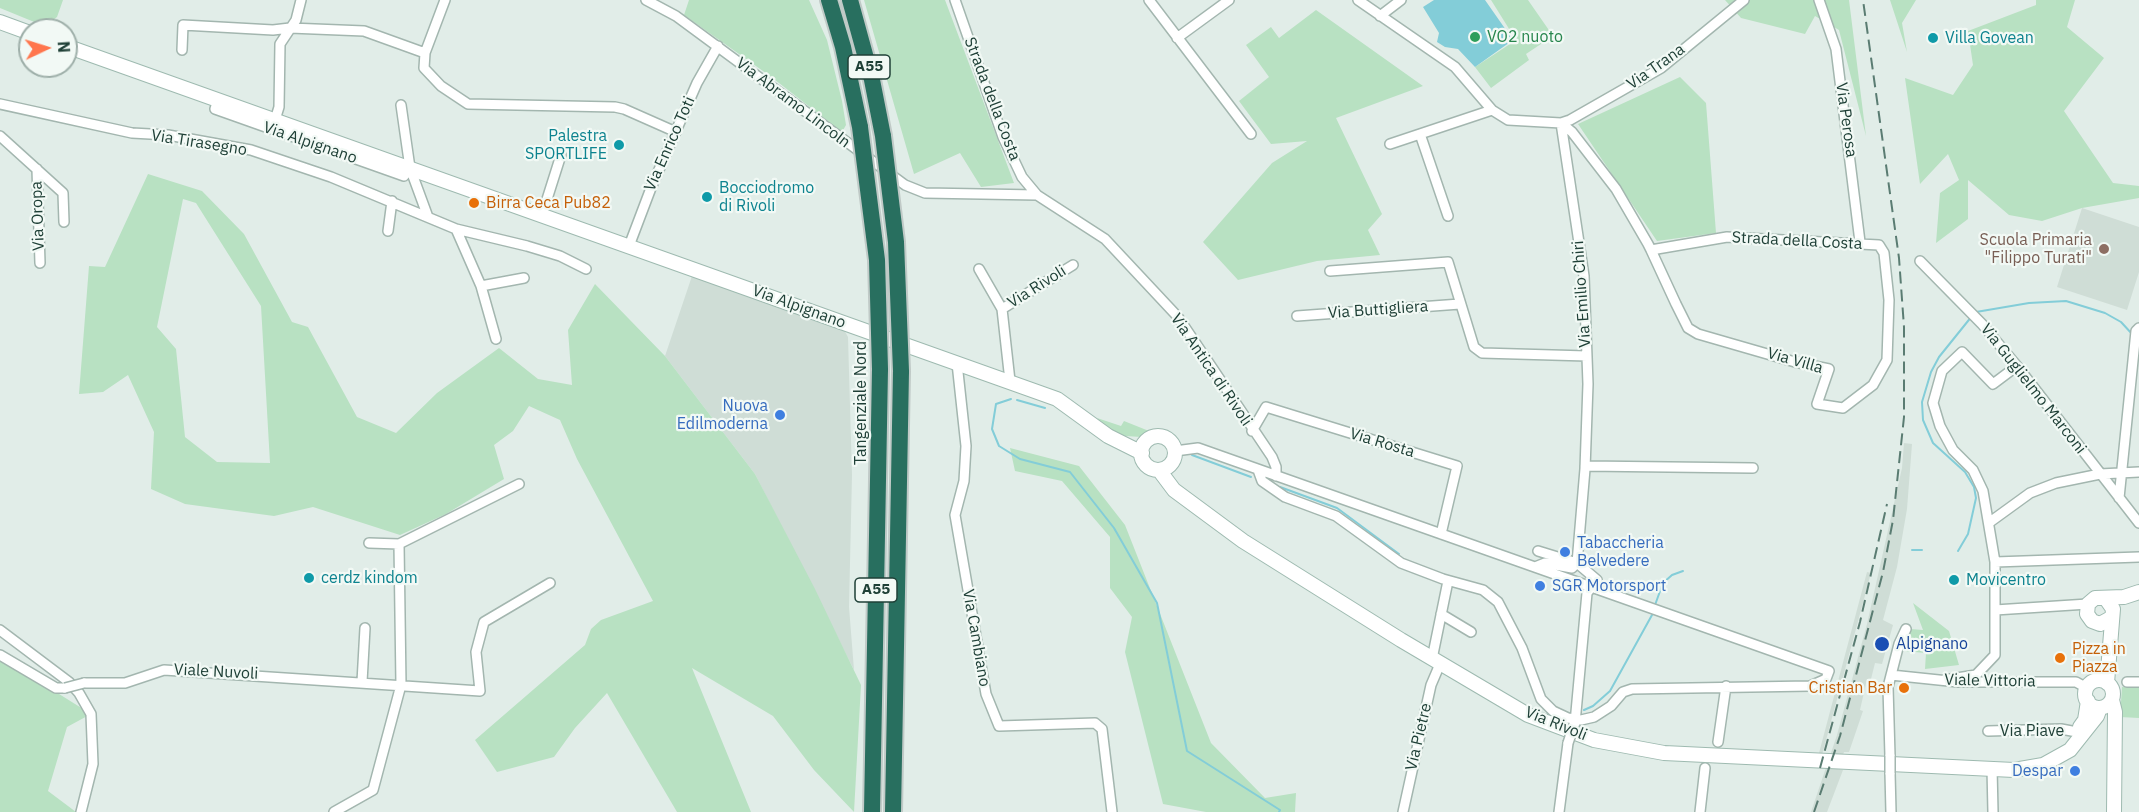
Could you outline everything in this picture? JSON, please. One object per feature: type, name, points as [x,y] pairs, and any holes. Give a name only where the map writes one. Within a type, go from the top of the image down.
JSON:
[{"type":"highway","name":"Tangenziale Nord","points":[[829,0],[860,127],[877,260],[880,369],[872,812]]},
{"type":"highway","name":"A55","points":[[850,0],[872,80],[883,136],[896,242],[901,371],[893,812]]},
{"type":"street","points":[[274,120],[279,107],[280,44],[296,20],[301,0]]},
{"type":"street","points":[[445,0],[425,53],[424,68],[427,73],[468,104],[615,107],[676,132]]},
{"type":"street","name":"Via Abramo Lincoln","points":[[646,0],[676,15],[862,156],[905,185],[925,193],[1037,195]]},
{"type":"street","name":"Strada della Costa","points":[[955,0],[1004,137],[1022,177],[1037,195]]},
{"type":"street","points":[[1149,0],[1251,134]]},
{"type":"street","points":[[1178,38],[1229,0]]},
{"type":"street","points":[[1358,0],[1455,67],[1492,110],[1508,120],[1561,123],[1572,132],[1616,189],[1651,250]]},
{"type":"street","points":[[1380,16],[1401,0]]},
{"type":"street","name":"Via Trana","points":[[1561,123],[1661,68],[1744,0]]},
{"type":"street","name":"Via Perosa","points":[[1819,0],[1836,48],[1848,125],[1860,242]]},
{"type":"street","points":[[0,22],[18,29]]},
{"type":"street","points":[[182,50],[183,25],[273,30],[290,28],[364,31],[425,53]]},
{"type":"street","name":"Via Enrico Toti","points":[[629,246],[708,59],[718,46]]},
{"type":"street","name":"Via Alpignano","points":[[78,50],[1057,399]]},
{"type":"street","name":"Via Alpignano","points":[[218,100],[215,109],[237,117],[404,176],[410,168]]},
{"type":"street","name":"Via Tirasegno","points":[[0,104],[53,118],[132,133],[168,135],[251,150],[331,177],[456,229],[538,249],[586,269]]},
{"type":"street","points":[[401,105],[410,168],[428,217]]},
{"type":"street","points":[[1390,144],[1492,110]]},
{"type":"street","name":"Via Emilio Chiri","points":[[1561,123],[1584,276],[1587,356],[1585,466],[1577,563]]},
{"type":"street","points":[[1420,134],[1448,216]]},
{"type":"street","name":"Via Oropa","points":[[0,136],[63,192],[64,222]]},
{"type":"street","points":[[542,215],[561,155]]},
{"type":"street","name":"Via Oropa","points":[[37,170],[40,263]]},
{"type":"street","name":"Via Antica di Rivoli","points":[[1037,195],[1105,239],[1178,317],[1252,431],[1272,457],[1276,467],[1276,476]]},
{"type":"street","points":[[388,231],[392,201]]},
{"type":"street","points":[[456,229],[481,286],[496,339]]},
{"type":"street","name":"Strada della Costa","points":[[1651,250],[1727,237],[1860,242],[1879,245],[1884,253]]},
{"type":"street","name":"Via Villa","points":[[1651,250],[1688,328],[1753,350],[1829,369],[1817,404],[1843,408],[1873,385],[1887,360],[1889,300],[1884,253]]},
{"type":"street","name":"Via Guglielmo Marconi","points":[[1920,261],[1973,315],[2018,366],[2118,498],[2139,522]]},
{"type":"street","points":[[1330,271],[1448,262],[1474,347],[1482,353],[1587,356]]},
{"type":"street","name":"Via Rivoli","points":[[1002,309],[1073,265]]},
{"type":"street","name":"Via Rivoli","points":[[979,269],[1002,309],[1010,381]]},
{"type":"street","points":[[481,286],[524,278]]},
{"type":"street","name":"Via Buttigliera","points":[[1297,316],[1460,304]]},
{"type":"street","points":[[2118,498],[2137,334]]},
{"type":"street","points":[[1944,680],[1976,675],[1995,655],[1995,562],[1983,491],[1973,471],[1953,450],[1940,426],[1933,403],[1942,371],[1962,352],[1993,384],[2018,366]]},
{"type":"street","name":"Via Cambiano","points":[[957,363],[966,446],[964,481],[955,515],[986,694],[999,726],[1095,723],[1102,729],[1112,812]]},
{"type":"street","name":"Via Rivoli","points":[[1057,399],[1118,441],[1144,448],[1160,437],[1170,441],[1174,456],[1198,448],[1829,671],[1822,683],[1726,686]]},
{"type":"street","name":"Via Rosta","points":[[1252,431],[1266,407],[1457,466],[1441,534]]},
{"type":"street","name":"Via Rivoli","points":[[1144,448],[1149,467],[1159,470],[1169,485],[1243,541],[1436,661],[1536,719],[1594,740],[1641,751],[2030,768],[2058,758],[2080,739],[2100,695],[2110,608]]},
{"type":"street","points":[[1159,470],[1174,456]]},
{"type":"street","points":[[1174,456],[1173,477],[1181,494]]},
{"type":"street","points":[[1585,466],[1752,468]]},
{"type":"street","points":[[1258,470],[1262,482],[1285,496],[1336,516],[1401,563],[1448,581],[1483,590],[1498,602],[1522,648],[1541,699],[1553,711],[1575,722],[1602,712],[1627,690],[1726,686],[1718,742]]},
{"type":"street","points":[[1990,522],[2030,493],[2056,483],[2100,474],[2139,472]]},
{"type":"street","points":[[369,543],[399,544],[519,484]]},
{"type":"street","points":[[334,812],[373,790],[401,685],[399,544]]},
{"type":"street","points":[[1538,551],[1577,563],[1596,578],[1597,583],[1591,586],[1587,593],[1575,722],[1568,743],[1559,812]]},
{"type":"street","points":[[1995,562],[2139,557]]},
{"type":"street","name":"Via Rivoli","points":[[1536,567],[1545,563],[1572,568],[1577,563]]},
{"type":"street","points":[[1436,661],[1441,614],[1448,581]]},
{"type":"street","name":"Viale Nuvoli","points":[[67,685],[81,688],[94,682],[125,683],[164,669],[480,691],[476,652],[484,622],[550,584]]},
{"type":"street","points":[[2088,604],[2087,614],[2096,623],[2105,622],[2110,608],[2124,597],[2139,592]]},
{"type":"street","points":[[1995,610],[2088,604],[2095,598],[2110,608]]},
{"type":"street","points":[[1441,614],[1471,632]]},
{"type":"street","name":"Via Rivoli","points":[[1992,768],[2041,758],[2064,745],[2077,732],[2100,695],[2103,666],[2096,623]]},
{"type":"street","points":[[362,682],[365,628]]},
{"type":"street","points":[[1891,812],[1888,687],[1899,644],[1906,629]]},
{"type":"street","points":[[0,630],[67,685]]},
{"type":"street","points":[[0,655],[56,688],[67,685]]},
{"type":"street","name":"Via Pietre","points":[[1403,812],[1436,661]]},
{"type":"street","points":[[1984,667],[1993,681]]},
{"type":"street","name":"Viale Vittoria","points":[[1891,675],[1944,680],[2076,682],[2100,695]]},
{"type":"street","points":[[2127,682],[2139,682]]},
{"type":"street","points":[[81,688],[91,714],[93,764],[81,812]]},
{"type":"street","points":[[2100,695],[2115,727],[2114,812]]},
{"type":"street","name":"Via Piave","points":[[1988,731],[2061,729],[2077,732]]},
{"type":"street","points":[[1700,812],[1705,768]]},
{"type":"street","points":[[1992,768],[1993,812]]},
{"type":"shaded area","name":"Scuola Primaria \"Filippo Turati\"","points":[[2082,208],[2139,227],[2139,272],[2127,310],[2057,287]]},
{"type":"shaded area","name":"Nuova Edilmoderna","points":[[692,276],[844,330],[848,337],[852,475],[849,607],[854,670],[755,474],[665,356]]},
{"type":"shaded area","points":[[1904,443],[1912,444],[1907,509],[1897,567],[1883,620],[1893,625],[1882,664],[1875,663],[1871,679],[1867,679],[1860,710],[1863,711],[1849,752],[1844,752],[1838,769],[1843,770],[1827,812],[1811,812],[1837,735],[1867,624],[1902,468]]},
{"type":"shaded area","points":[[1867,572],[1871,573],[1822,755],[1819,753]]},
{"type":"green space","points":[[0,0],[63,0],[56,18],[24,18],[0,8]]},
{"type":"green space","points":[[689,0],[809,0],[827,40],[846,125],[842,132],[770,76],[684,15]]},
{"type":"green space","points":[[864,0],[945,0],[1014,183],[981,187],[960,153],[914,174]]},
{"type":"green space","points":[[1491,0],[1528,0],[1553,36],[1526,54],[1529,60],[1491,88],[1475,67],[1516,40]]},
{"type":"green space","points":[[1725,0],[1849,0],[1866,136],[1839,30],[1815,16],[1805,34],[1741,18]]},
{"type":"green space","points":[[1890,0],[1916,0],[1902,23],[1907,52]]},
{"type":"green space","points":[[2036,0],[2075,0],[2067,27],[2104,58],[2064,111],[2113,183],[2139,186],[2139,198],[2082,208],[2042,221],[2009,215],[1968,180],[1968,219],[1936,243],[1940,193],[1959,180],[1948,154],[1920,184],[1905,78],[1953,95],[1973,65],[1968,31],[2036,5]]},
{"type":"green space","points":[[1316,10],[1423,86],[1336,118],[1382,214],[1368,230],[1380,255],[1317,261],[1238,280],[1203,242],[1272,163],[1307,141],[1271,144],[1239,101],[1269,77],[1246,45],[1271,27],[1279,38]]},
{"type":"green space","points":[[1680,77],[1706,103],[1716,233],[1657,241],[1578,124]]},
{"type":"green space","points":[[148,174],[202,191],[244,234],[292,322],[308,327],[357,417],[396,433],[437,393],[499,348],[538,379],[572,385],[568,330],[595,284],[665,356],[755,474],[815,589],[861,685],[854,812],[814,770],[773,716],[692,668],[751,812],[677,812],[607,693],[575,728],[554,757],[497,772],[475,740],[585,645],[591,629],[601,620],[653,601],[577,459],[560,420],[529,406],[513,431],[494,445],[504,479],[446,514],[400,535],[313,507],[274,516],[185,504],[151,489],[154,432],[128,375],[103,392],[79,394],[89,266],[105,267]],"holes":[[[183,199],[196,203],[261,306],[270,463],[217,462],[185,437],[176,349],[157,327]]]},
{"type":"green space","points":[[1097,418],[1121,426],[1124,421],[1154,433],[1142,437],[1125,436],[1111,431]]},
{"type":"green space","points":[[1010,448],[1079,466],[1125,525],[1211,743],[1265,798],[1296,793],[1295,812],[1206,812],[1163,804],[1125,652],[1132,617],[1110,588],[1110,537],[1062,481],[1015,471]]},
{"type":"green space","points":[[1913,603],[1949,631],[1959,665],[1925,669],[1926,653],[1904,651],[1910,629],[1923,630]]},
{"type":"green space","points":[[0,657],[91,714],[67,727],[48,791],[76,812],[0,812]]},
{"type":"green space","points":[[2122,687],[2139,688],[2139,718],[2120,717]]},
{"type":"water","name":"VO2 nuoto","points":[[1434,0],[1485,0],[1513,40],[1475,67],[1458,49],[1445,47],[1437,42],[1439,33],[1423,7]]},
{"type":"waterway","points":[[1976,312],[2029,303],[2066,301],[2105,313],[2121,322],[2133,335]]},
{"type":"waterway","points":[[1958,551],[1968,534],[1976,498],[1974,487],[1965,472],[1933,443],[1923,420],[1922,402],[1931,372],[1939,357],[1972,316]]},
{"type":"waterway","points":[[1011,399],[996,404],[992,429],[999,446],[1020,459],[1070,472],[1114,528],[1157,603],[1187,751],[1280,810],[1279,812]]},
{"type":"waterway","points":[[1017,400],[1045,408]]},
{"type":"waterway","points":[[1192,455],[1251,477]]},
{"type":"waterway","points":[[1280,487],[1337,508],[1399,554]]},
{"type":"waterway","points":[[1912,550],[1922,550]]},
{"type":"waterway","points":[[1655,605],[1663,583],[1672,575],[1683,571]]},
{"type":"waterway","points":[[1584,710],[1593,706],[1610,691],[1652,615]]},
{"type":"railway","points":[[1814,812],[1840,736],[1883,572],[1893,520],[1904,417],[1904,327],[1899,258],[1863,0]]},
{"type":"railway","points":[[1820,768],[1860,622],[1887,504]]},
{"type":"place","name":"VO2 nuoto","points":[[1475,37]]},
{"type":"place","name":"Villa Govean","points":[[1933,38]]},
{"type":"place","name":"Palestra SPORTLIFE","points":[[619,145]]},
{"type":"place","name":"Bocciodromo di Rivoli","points":[[707,197]]},
{"type":"place","name":"Birra Ceca Pub82","points":[[474,203]]},
{"type":"place","name":"Scuola Primaria \"Filippo Turati\"","points":[[2104,249]]},
{"type":"place","name":"Nuova Edilmoderna","points":[[780,415]]},
{"type":"place","name":"Tabaccheria Belvedere","points":[[1565,552]]},
{"type":"place","name":"cerdz kindom","points":[[309,578]]},
{"type":"place","name":"Movicentro","points":[[1954,580]]},
{"type":"place","name":"SGR Motorsport","points":[[1540,586]]},
{"type":"place","name":"Alpignano","points":[[1882,644]]},
{"type":"place","name":"Pizza in Piazza","points":[[2060,658]]},
{"type":"place","name":"Cristian Bar","points":[[1904,688]]},
{"type":"place","name":"Despar","points":[[2075,771]]}]
